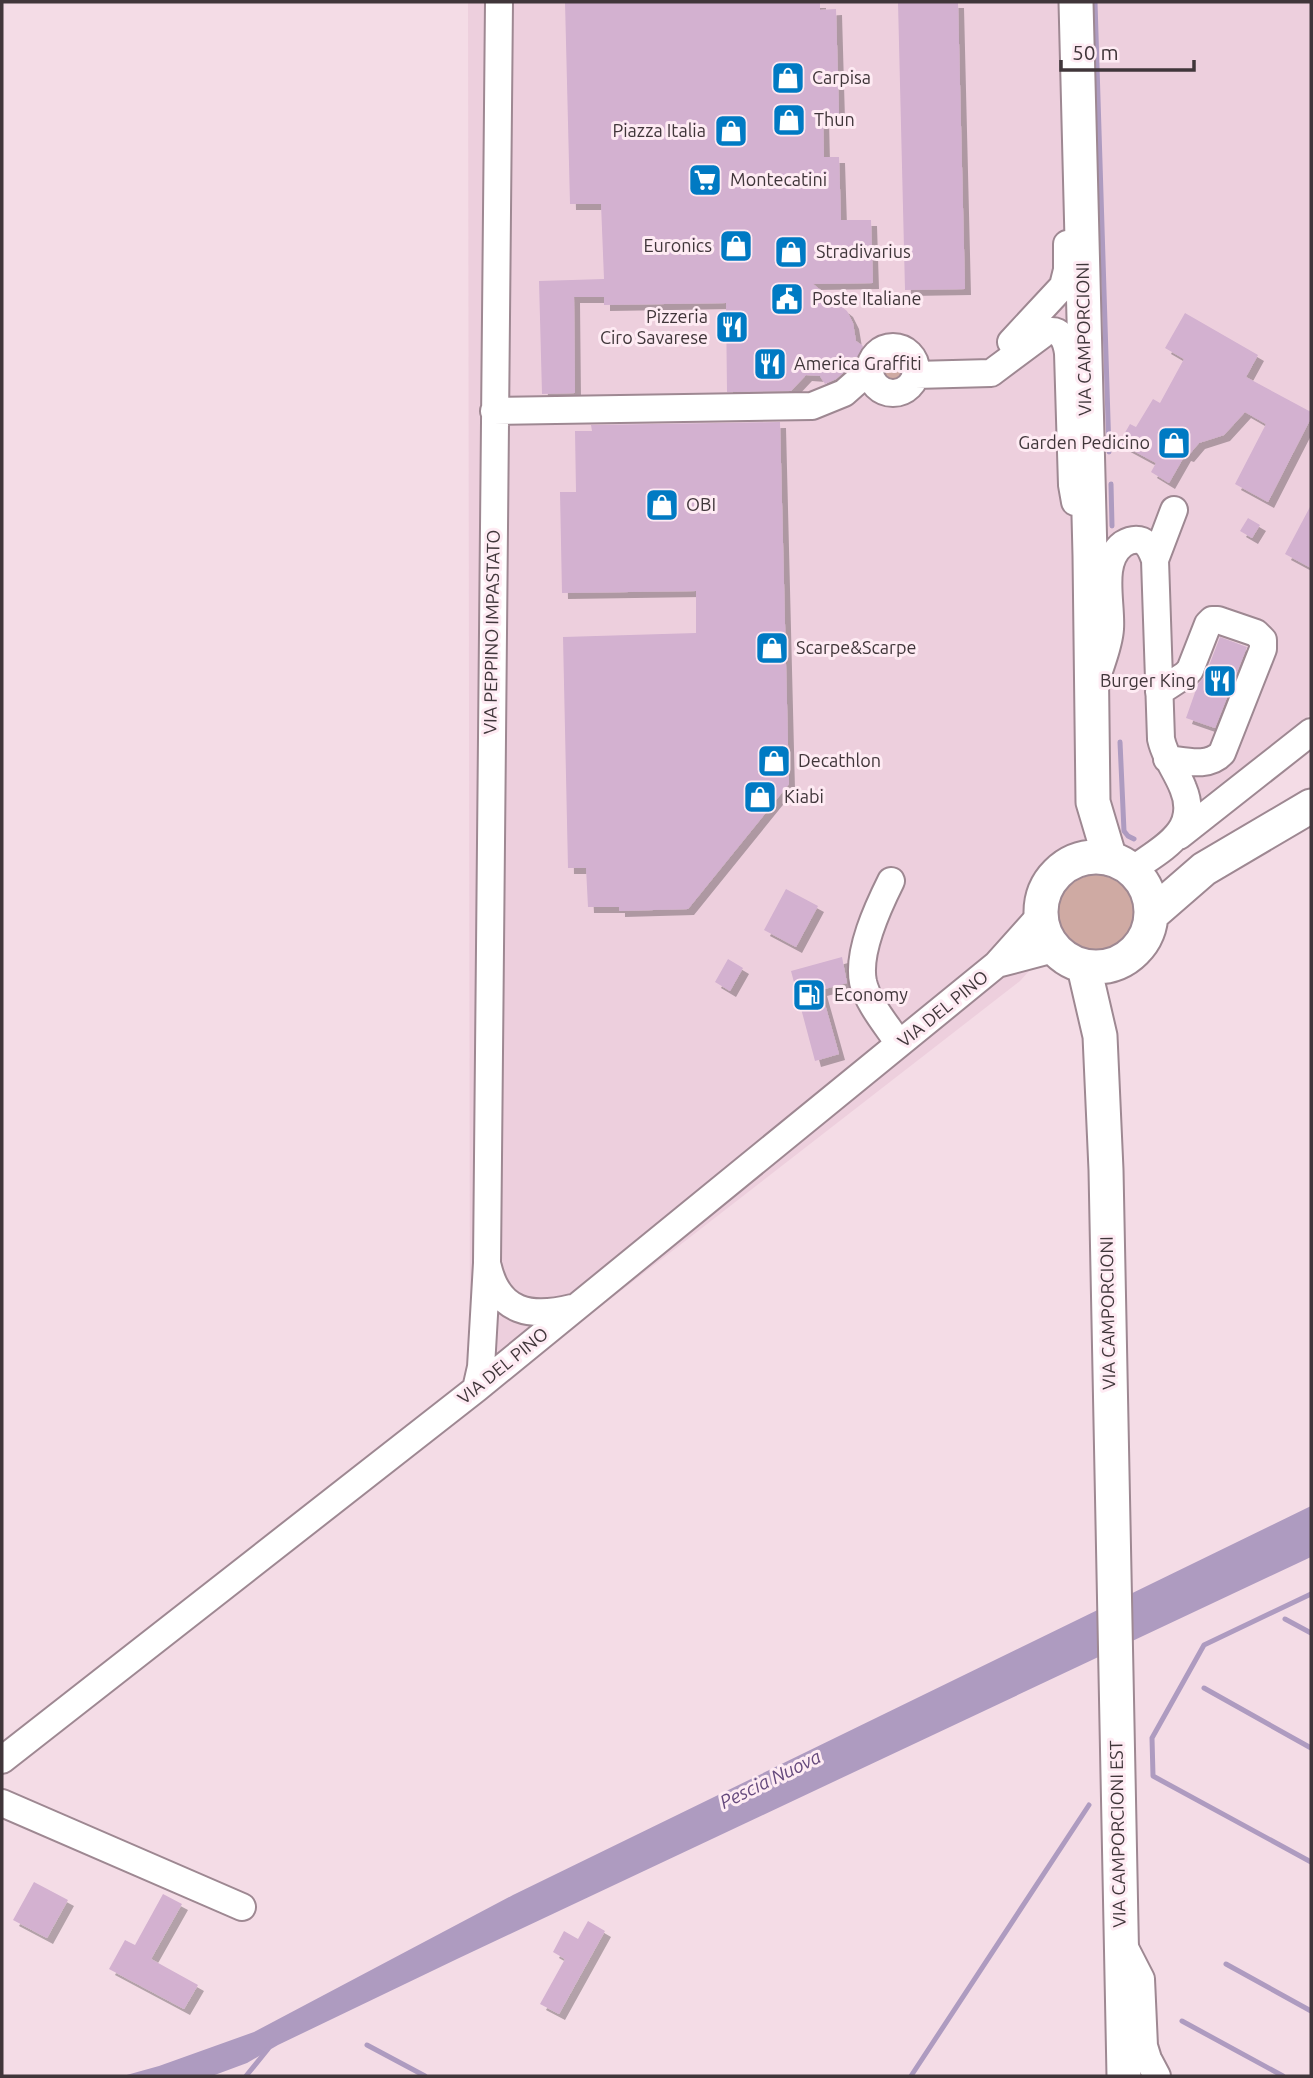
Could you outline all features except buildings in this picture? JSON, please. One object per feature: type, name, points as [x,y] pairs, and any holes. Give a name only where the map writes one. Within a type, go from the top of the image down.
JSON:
[{"type":"main road","name":"VIA CAMPORCIONI","points":[[1076,2],[1090,555],[1093,802]]},
{"type":"main road","points":[[1073,861],[1093,802]]},
{"type":"main road","points":[[1093,802],[1127,869],[1149,896],[1150,925],[1143,942],[1129,956],[1098,966],[1067,960],[1047,939],[1040,916],[1048,884],[1063,867],[1073,861],[1091,857],[1127,869],[1204,869]]},
{"type":"main road","points":[[1151,915],[1204,869],[1311,806]]},
{"type":"main road","name":"VIA CAMPORCIONI","points":[[1098,966],[1106,1184],[1113,1591]]},
{"type":"main road","name":"VIA CAMPORCIONI EST","points":[[1113,1591],[1125,2076]]},
{"type":"street","name":"VIA PEPPINO IMPASTATO","points":[[476,1389],[481,1367],[486,1263],[499,2]]},
{"type":"street","points":[[915,370],[989,363],[1063,286],[1067,270],[1066,154],[1078,96]]},
{"type":"street","points":[[915,370],[991,373],[1046,332],[1054,330],[1061,335],[1066,342],[1068,353],[1072,491],[1090,555]]},
{"type":"street","points":[[495,411],[812,406],[844,393],[870,370],[873,358],[887,348],[906,351],[915,370]]},
{"type":"street","points":[[1154,561],[1174,510]]},
{"type":"street","points":[[1092,692],[1109,637],[1111,564],[1125,543],[1136,539],[1146,543],[1154,561],[1161,739],[1167,759],[1183,787],[1188,811],[1179,836]]},
{"type":"street","points":[[1159,692],[1190,670],[1212,620],[1255,633],[1263,640],[1263,649],[1222,753],[1208,762],[1167,759]]},
{"type":"street","points":[[1127,869],[1179,836],[1311,732]]},
{"type":"street","points":[[1183,787],[1214,809]]},
{"type":"street","points":[[884,887],[864,953],[862,977],[873,1003],[899,1044]]},
{"type":"street","name":"VIA DEL PINO","points":[[2,1760],[476,1389],[997,964],[1040,916]]},
{"type":"street","name":"VIA DEL PINO","points":[[997,964],[1054,949]]},
{"type":"street","points":[[483,1337],[498,1351],[518,1354],[520,1342],[517,1326],[498,1294],[486,1263]]},
{"type":"street","points":[[498,1294],[513,1305],[530,1312],[551,1313],[573,1308]]},
{"type":"street","points":[[2,1803],[242,1907]]},
{"type":"street","points":[[1121,1939],[1141,1979],[1144,2046],[1157,2076]]},
{"type":"shaded area","points":[[468,2],[1311,2],[1311,714],[1144,843],[1020,981],[470,1408]]},
{"type":"shaded area","points":[[893,356],[904,360],[908,371],[904,382],[893,386],[882,382],[878,371],[882,360]]},
{"type":"shaded area","points":[[1096,875],[1110,878],[1123,886],[1131,899],[1134,913],[1131,927],[1123,940],[1110,948],[1096,951],[1082,948],[1069,940],[1061,927],[1058,913],[1061,899],[1069,886],[1082,878]]},
{"type":"water","name":"Pescia Nuova","points":[[1311,1506],[1311,1557],[457,1959],[278,2045],[247,2063],[212,2076],[123,2076],[254,2032],[513,1895]]},
{"type":"waterway","points":[[1095,2],[1109,452]]},
{"type":"waterway","points":[[1111,484],[1112,526]]},
{"type":"waterway","points":[[1120,742],[1124,831],[1134,839]]},
{"type":"waterway","points":[[1311,1594],[1204,1645],[1152,1738],[1153,1776],[1311,1862]]},
{"type":"waterway","points":[[1285,1619],[1311,1633]]},
{"type":"waterway","points":[[1204,1688],[1311,1748]]},
{"type":"waterway","points":[[911,2076],[1089,1805]]},
{"type":"waterway","points":[[1226,1964],[1311,2011]]},
{"type":"waterway","points":[[1182,2021],[1283,2076]]},
{"type":"waterway","points":[[367,2045],[425,2076]]},
{"type":"waterway","points":[[246,2076],[268,2049]]},
{"type":"place","name":"Carpisa","points":[[788,78]]},
{"type":"place","name":"Thun","points":[[789,120]]},
{"type":"place","name":"Piazza Italia","points":[[731,131]]},
{"type":"place","name":"Montecatini","points":[[705,180]]},
{"type":"place","name":"Euronics","points":[[736,246]]},
{"type":"place","name":"Stradivarius","points":[[791,252]]},
{"type":"place","name":"Poste Italiane","points":[[787,299]]},
{"type":"place","name":"Pizzeria Ciro Savarese","points":[[732,327]]},
{"type":"place","name":"America Graffiti","points":[[770,364]]},
{"type":"place","name":"Garden Pedicino","points":[[1174,443]]},
{"type":"place","name":"OBI","points":[[662,505]]},
{"type":"place","name":"Scarpe&Scarpe","points":[[772,648]]},
{"type":"place","name":"Burger King","points":[[1220,681]]},
{"type":"place","name":"Decathlon","points":[[774,761]]},
{"type":"place","name":"Kiabi","points":[[760,797]]},
{"type":"place","name":"Economy","points":[[809,995]]}]
